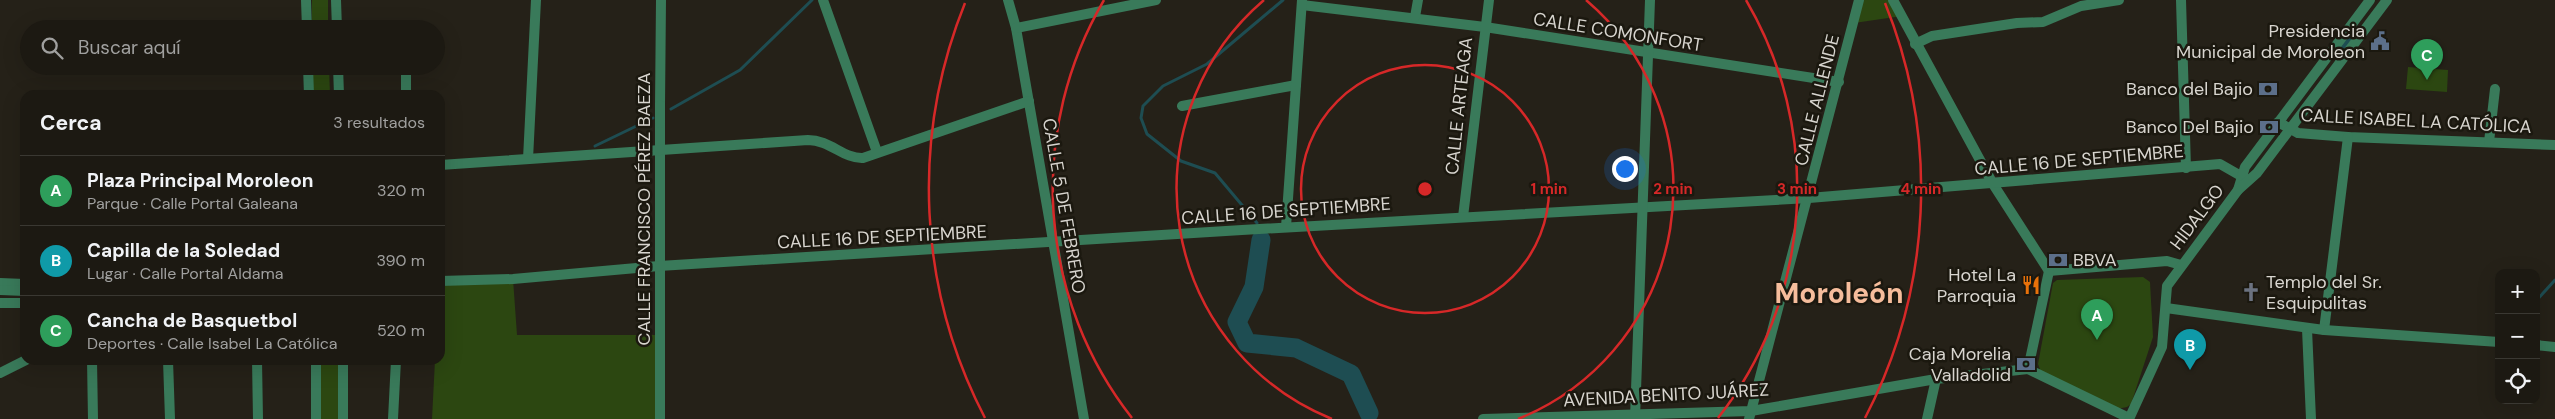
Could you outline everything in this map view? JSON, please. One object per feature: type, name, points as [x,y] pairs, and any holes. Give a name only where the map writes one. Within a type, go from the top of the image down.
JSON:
[{"type":"street","points":[[306,0],[307,20]]},
{"type":"street","points":[[336,0],[337,20]]},
{"type":"street","points":[[528,159],[536,0]]},
{"type":"street","name":"CALLE FRANCISCO PÉREZ BAEZA","points":[[660,419],[661,0]]},
{"type":"street","points":[[824,0],[877,152]]},
{"type":"street","name":"CALLE 5 DE FEBRERO","points":[[1008,0],[1016,28],[1084,419]]},
{"type":"street","points":[[1016,28],[1156,0]]},
{"type":"street","points":[[1415,17],[1418,0]]},
{"type":"street","name":"CALLE ARTEAGA","points":[[1463,217],[1489,0]]},
{"type":"street","points":[[1635,416],[1650,0]]},
{"type":"street","name":"CALLE ALLENDE","points":[[1750,415],[1859,0]]},
{"type":"street","points":[[1894,0],[1915,44],[1993,184],[2049,271],[2028,369],[2129,419]]},
{"type":"street","points":[[1915,44],[1932,36],[2017,23],[2043,22],[2081,6],[2119,0]]},
{"type":"street","points":[[2181,0],[2186,168]]},
{"type":"street","points":[[2246,178],[2245,167],[2370,0]]},
{"type":"street","points":[[2246,178],[2290,129],[2386,0]]},
{"type":"street","points":[[1286,227],[1302,2]]},
{"type":"street","name":"CALLE COMONFORT","points":[[1302,2],[1485,27],[1839,82]]},
{"type":"street","points":[[308,75],[309,90]]},
{"type":"street","points":[[338,75],[339,90]]},
{"type":"street","points":[[406,75],[406,90]]},
{"type":"street","points":[[1182,106],[1296,85]]},
{"type":"street","points":[[2488,142],[2495,89]]},
{"type":"street","points":[[445,165],[816,140],[831,145],[853,157],[863,158],[1029,101]]},
{"type":"street","name":"CALLE ISABEL LA CATÓLICA","points":[[2278,122],[2298,133],[2348,137],[2555,145]]},
{"type":"street","points":[[2324,330],[2348,137]]},
{"type":"street","name":"CALLE 16 DE SEPTIEMBRE","points":[[445,281],[513,279],[659,266],[1054,243],[1286,227],[1808,198],[2220,164],[2246,178]]},
{"type":"street","name":"HIDALGO","points":[[2129,419],[2162,347],[2167,286],[2246,178]]},
{"type":"street","points":[[2049,271],[2167,261],[2181,265]]},
{"type":"street","points":[[0,283],[20,284]]},
{"type":"street","points":[[0,290],[20,291]]},
{"type":"street","points":[[0,302],[20,303]]},
{"type":"street","points":[[2166,308],[2307,329],[2495,342]]},
{"type":"street","points":[[2307,329],[2311,419]]},
{"type":"street","points":[[2540,345],[2555,347]]},
{"type":"street","points":[[0,373],[20,363]]},
{"type":"street","points":[[92,365],[93,419]]},
{"type":"street","points":[[168,365],[170,419]]},
{"type":"street","points":[[257,365],[258,419]]},
{"type":"street","points":[[316,365],[316,419]]},
{"type":"street","points":[[343,365],[343,419]]},
{"type":"street","points":[[393,419],[396,365]]},
{"type":"street","name":"AVENIDA BENITO JUÁREZ","points":[[1483,419],[1750,415],[1936,379],[2028,369]]},
{"type":"street","points":[[1927,419],[1936,379]]},
{"type":"green space","points":[[312,0],[328,0],[328,20],[312,20]]},
{"type":"green space","points":[[1859,0],[1893,0],[1902,16],[1854,23]]},
{"type":"green space","points":[[2408,67],[2448,70],[2447,92],[2406,89]]},
{"type":"green space","points":[[313,75],[329,75],[330,90],[313,90]]},
{"type":"green space","points":[[2143,277],[2150,282],[2153,337],[2131,404],[2117,409],[2041,372],[2038,364],[2053,283],[2057,280]]},
{"type":"green space","points":[[513,279],[517,335],[660,335],[660,419],[432,419],[435,365],[445,365],[445,281]]},
{"type":"green space","points":[[316,365],[343,365],[343,419],[316,419]]},
{"type":"water","points":[[2352,24],[2363,32],[2342,61],[2331,52]]},
{"type":"waterway","points":[[671,109],[740,70],[812,0]]},
{"type":"waterway","points":[[1257,223],[1215,173],[1181,161],[1147,134],[1141,118],[1143,106],[1163,86],[1207,64],[1283,0]]},
{"type":"waterway","points":[[595,146],[653,118]]},
{"type":"waterway","points":[[1261,240],[1254,287],[1237,322],[1247,343],[1296,348],[1351,374],[1369,413]]},
{"type":"waterway","points":[[2540,297],[2555,280]]},
{"type":"place","name":"Presidencia Municipal de Moroleon","points":[[2380,41]]},
{"type":"place","name":"Cancha de Basquetbol","points":[[2427,80]]},
{"type":"place","name":"Banco del Bajio","points":[[2268,89]]},
{"type":"place","name":"Banco Del Bajio","points":[[2269,127]]},
{"type":"place","name":"BBVA","points":[[2058,260]]},
{"type":"place","name":"Hotel La Parroquia","points":[[2031,285]]},
{"type":"place","name":"Templo del Sr. Esquipulitas","points":[[2251,292]]},
{"type":"place","name":"Plaza Principal Moroleon","points":[[2097,340]]},
{"type":"place","name":"Caja Morelia Valladolid","points":[[2026,364]]},
{"type":"place","name":"Capilla de la Soledad","points":[[2190,370]]},
{"type":"district","name":"Moroleón","points":[[1839,293]]}]
